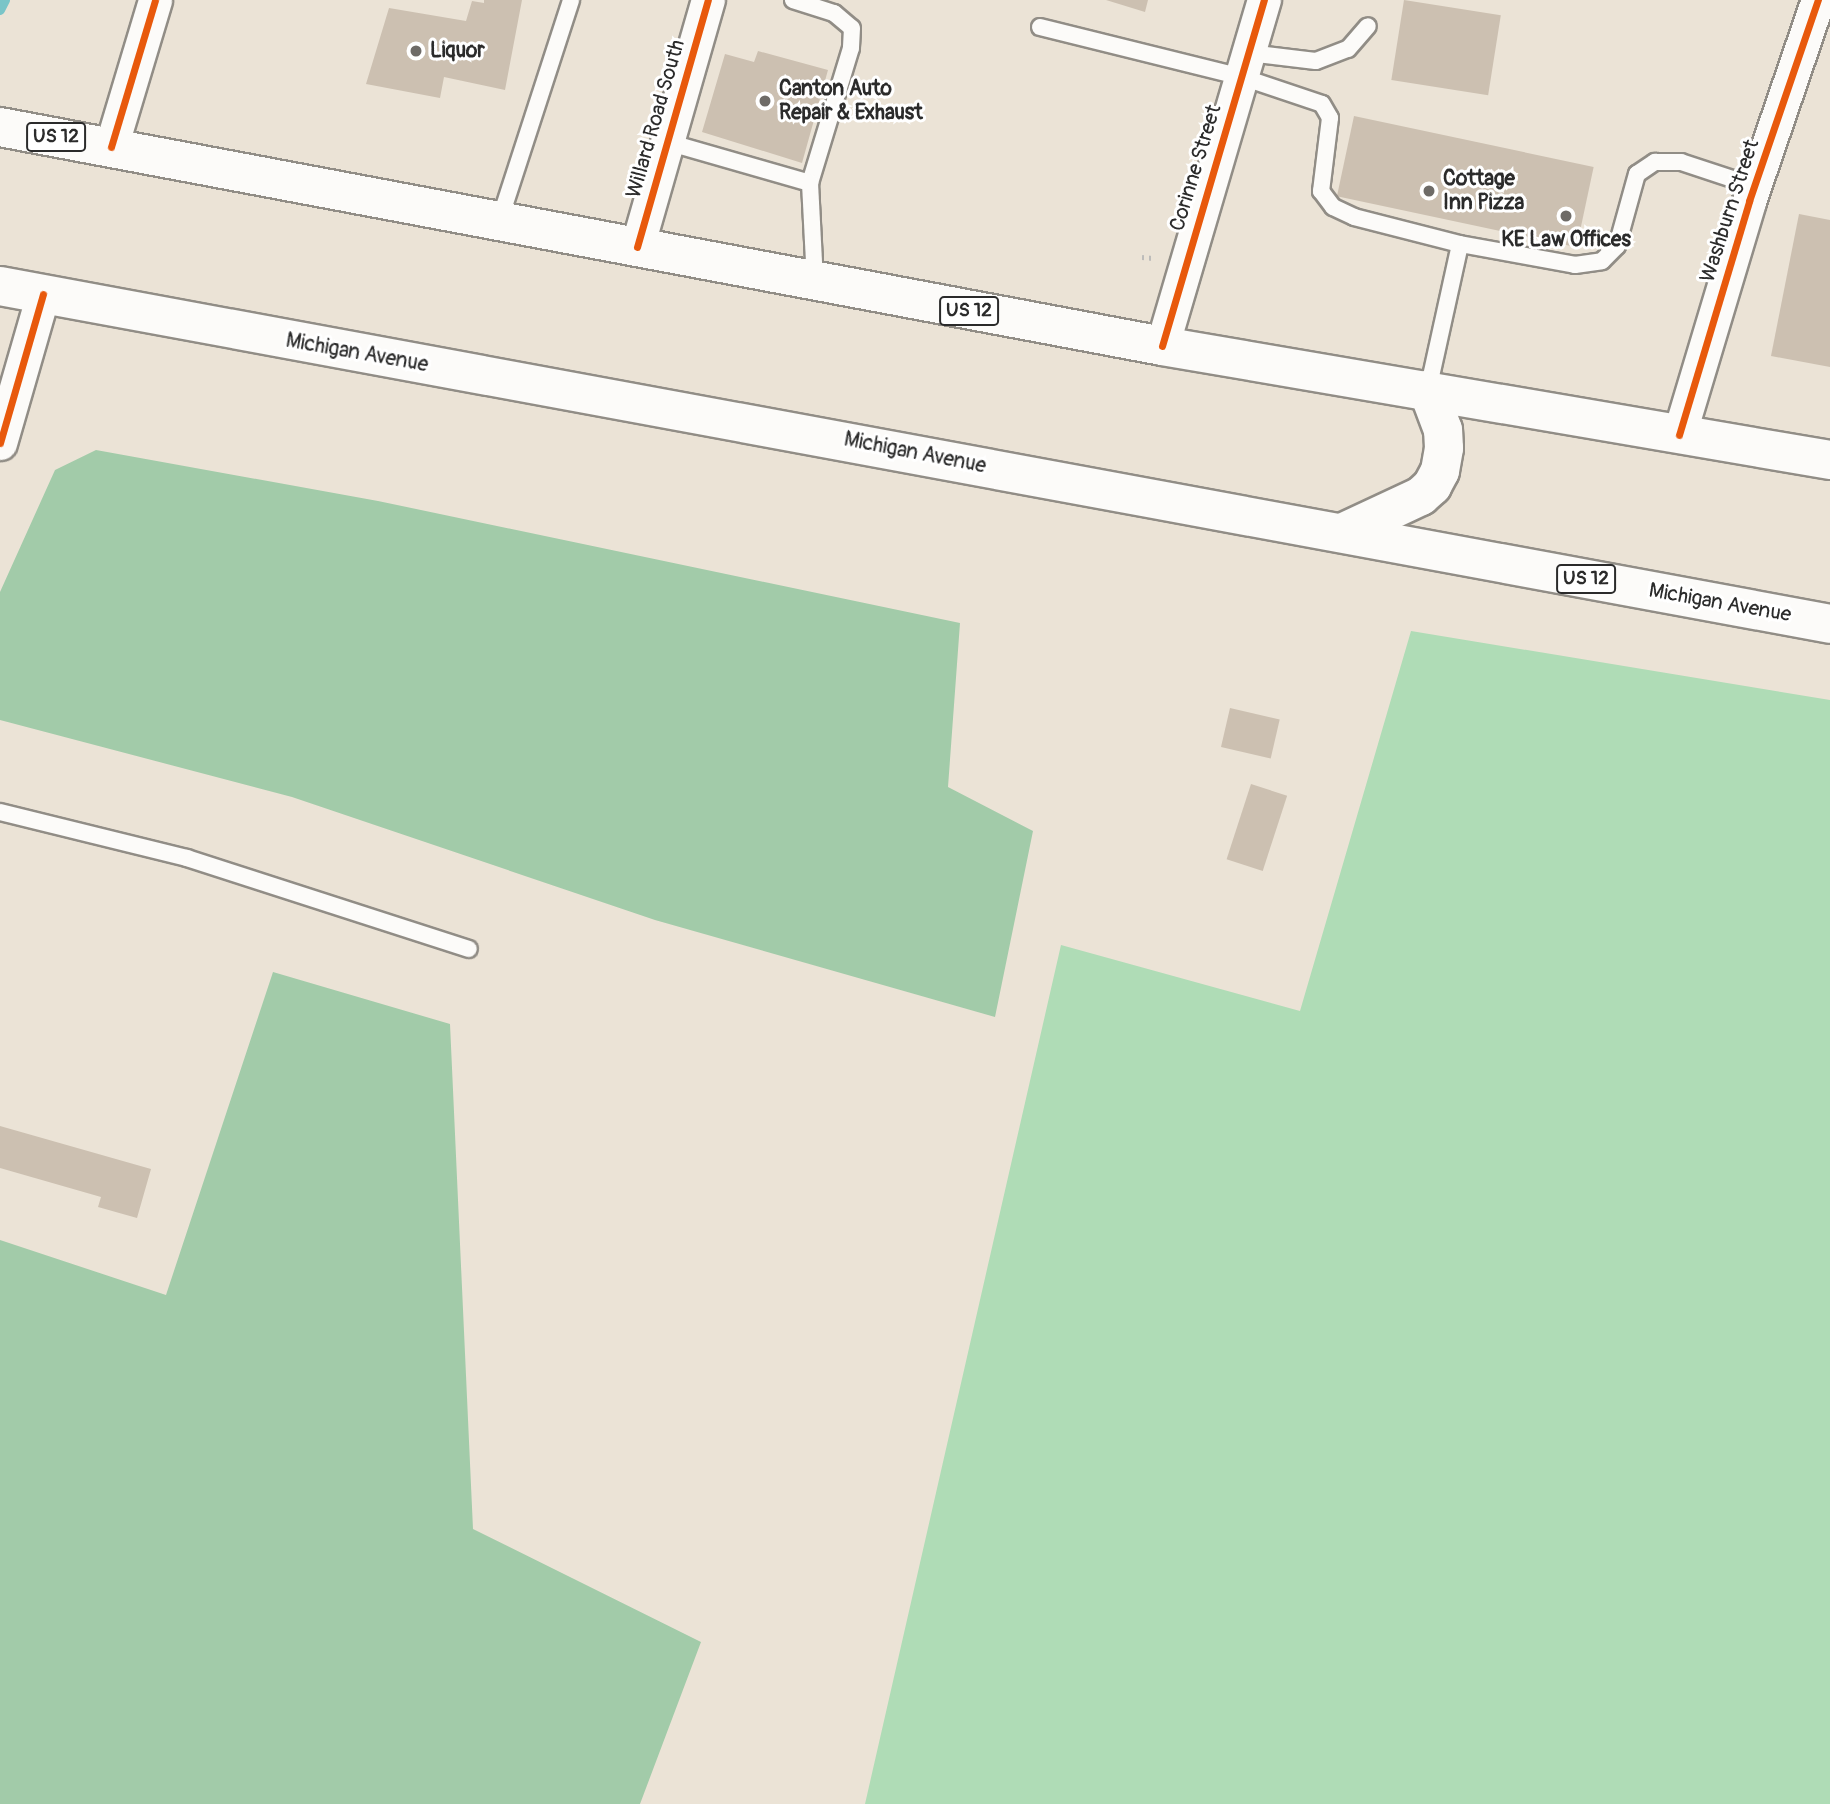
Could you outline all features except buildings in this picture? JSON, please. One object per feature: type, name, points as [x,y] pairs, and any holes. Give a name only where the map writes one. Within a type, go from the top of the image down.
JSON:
[{"type":"main road","name":"US 12","points":[[0,127],[815,283],[1162,346],[1830,460]]},
{"type":"main road","name":"Michigan Avenue","points":[[0,286],[1830,624]]},
{"type":"main road","points":[[1342,533],[1422,496],[1432,486],[1440,471],[1444,448],[1443,430],[1428,390]]},
{"type":"street","points":[[111,147],[155,0]]},
{"type":"street","name":"Willard Road South","points":[[637,247],[708,0]]},
{"type":"street","name":"Corinne Street","points":[[1162,346],[1264,0]]},
{"type":"street","name":"Washburn Street","points":[[1679,435],[1754,186],[1818,0]]},
{"type":"street","points":[[0,443],[43,294]]},
{"type":"lane","points":[[499,222],[571,0]]},
{"type":"lane","points":[[793,0],[834,13],[852,28],[851,48],[810,183],[815,283]]},
{"type":"lane","points":[[1041,27],[1245,65],[1315,61],[1348,49],[1368,26]]},
{"type":"lane","points":[[1245,65],[1322,104],[1330,118],[1321,191],[1333,207],[1354,217],[1460,244],[1575,265],[1602,261],[1618,246],[1637,174],[1656,162],[1681,162],[1754,186]]},
{"type":"lane","points":[[667,142],[810,183]]},
{"type":"lane","points":[[1428,390],[1460,244]]},
{"type":"lane","points":[[0,812],[187,858],[469,949]]},
{"type":"green space","points":[[96,450],[378,501],[960,623],[948,787],[1033,831],[995,1017],[655,920],[292,797],[0,720],[0,592],[55,470]]},
{"type":"green space","points":[[1411,631],[1830,700],[1830,1804],[865,1804],[1061,945],[1300,1011]]},
{"type":"green space","points":[[273,972],[450,1024],[473,1529],[701,1642],[640,1804],[0,1804],[0,1240],[166,1295]]},
{"type":"waterway","points":[[0,10],[5,0]]},
{"type":"cycle path","points":[[111,147],[155,0]]},
{"type":"cycle path","points":[[637,247],[708,0]]},
{"type":"cycle path","points":[[1162,346],[1264,0]]},
{"type":"cycle path","points":[[1679,435],[1749,201],[1818,0]]},
{"type":"cycle path","points":[[0,443],[43,294]]},
{"type":"place","name":"Liquor","points":[[416,51]]},
{"type":"place","name":"Canton Auto Repair & Exhaust","points":[[765,101]]},
{"type":"place","name":"Cottage Inn Pizza","points":[[1429,191]]},
{"type":"place","name":"KE Law Offices","points":[[1566,216]]}]
